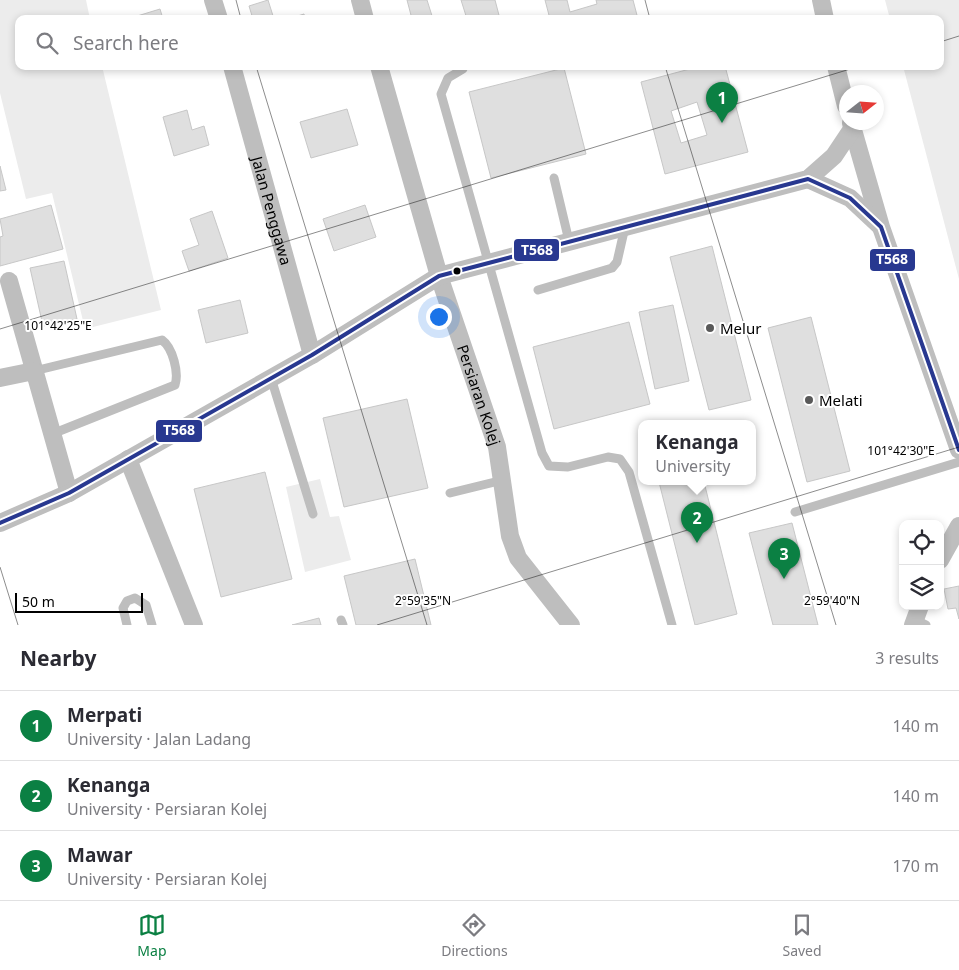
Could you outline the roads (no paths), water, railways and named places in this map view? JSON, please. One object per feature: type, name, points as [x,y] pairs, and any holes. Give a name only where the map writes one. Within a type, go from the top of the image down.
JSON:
[{"type":"street","points":[[213,0],[217,15]]},
{"type":"street","points":[[360,0],[364,15]]},
{"type":"street","points":[[821,0],[824,15]]},
{"type":"street","name":"Jalan Penggawa","points":[[233,70],[312,355]]},
{"type":"street","name":"Persiaran Kolej","points":[[380,70],[439,276],[497,447],[510,536],[518,558],[571,625]]},
{"type":"street","points":[[837,70],[841,85]]},
{"type":"street","points":[[0,523],[69,493],[312,355],[439,276],[808,179],[834,156],[849,130]]},
{"type":"street","points":[[852,130],[881,227],[959,450]]},
{"type":"street","points":[[808,179],[850,198],[881,227]]},
{"type":"street","points":[[9,281],[69,493]]},
{"type":"street","points":[[0,378],[34,371]]},
{"type":"street","points":[[128,459],[194,625]]},
{"type":"street","points":[[944,553],[959,526]]},
{"type":"lane","points":[[463,70],[448,78],[442,94],[542,453],[549,466],[568,467],[608,457],[620,458],[629,472],[672,625]]},
{"type":"lane","points":[[554,178],[569,241]]},
{"type":"lane","points":[[538,290],[612,268],[617,262],[624,227]]},
{"type":"lane","points":[[34,371],[162,340],[167,344],[178,376],[175,385],[52,434]]},
{"type":"lane","points":[[271,378],[312,514]]},
{"type":"lane","points":[[795,512],[959,462]]},
{"type":"lane","points":[[450,493],[503,480]]},
{"type":"lane","points":[[127,625],[123,608],[127,601],[135,598],[146,605],[152,625]]},
{"type":"place","name":"Merpati","points":[[722,123]]},
{"type":"place","name":"Melur","points":[[710,328]]},
{"type":"place","name":"Melati","points":[[809,400]]},
{"type":"place","name":"Kenanga","points":[[697,543]]},
{"type":"place","name":"Mawar","points":[[784,579]]}]
